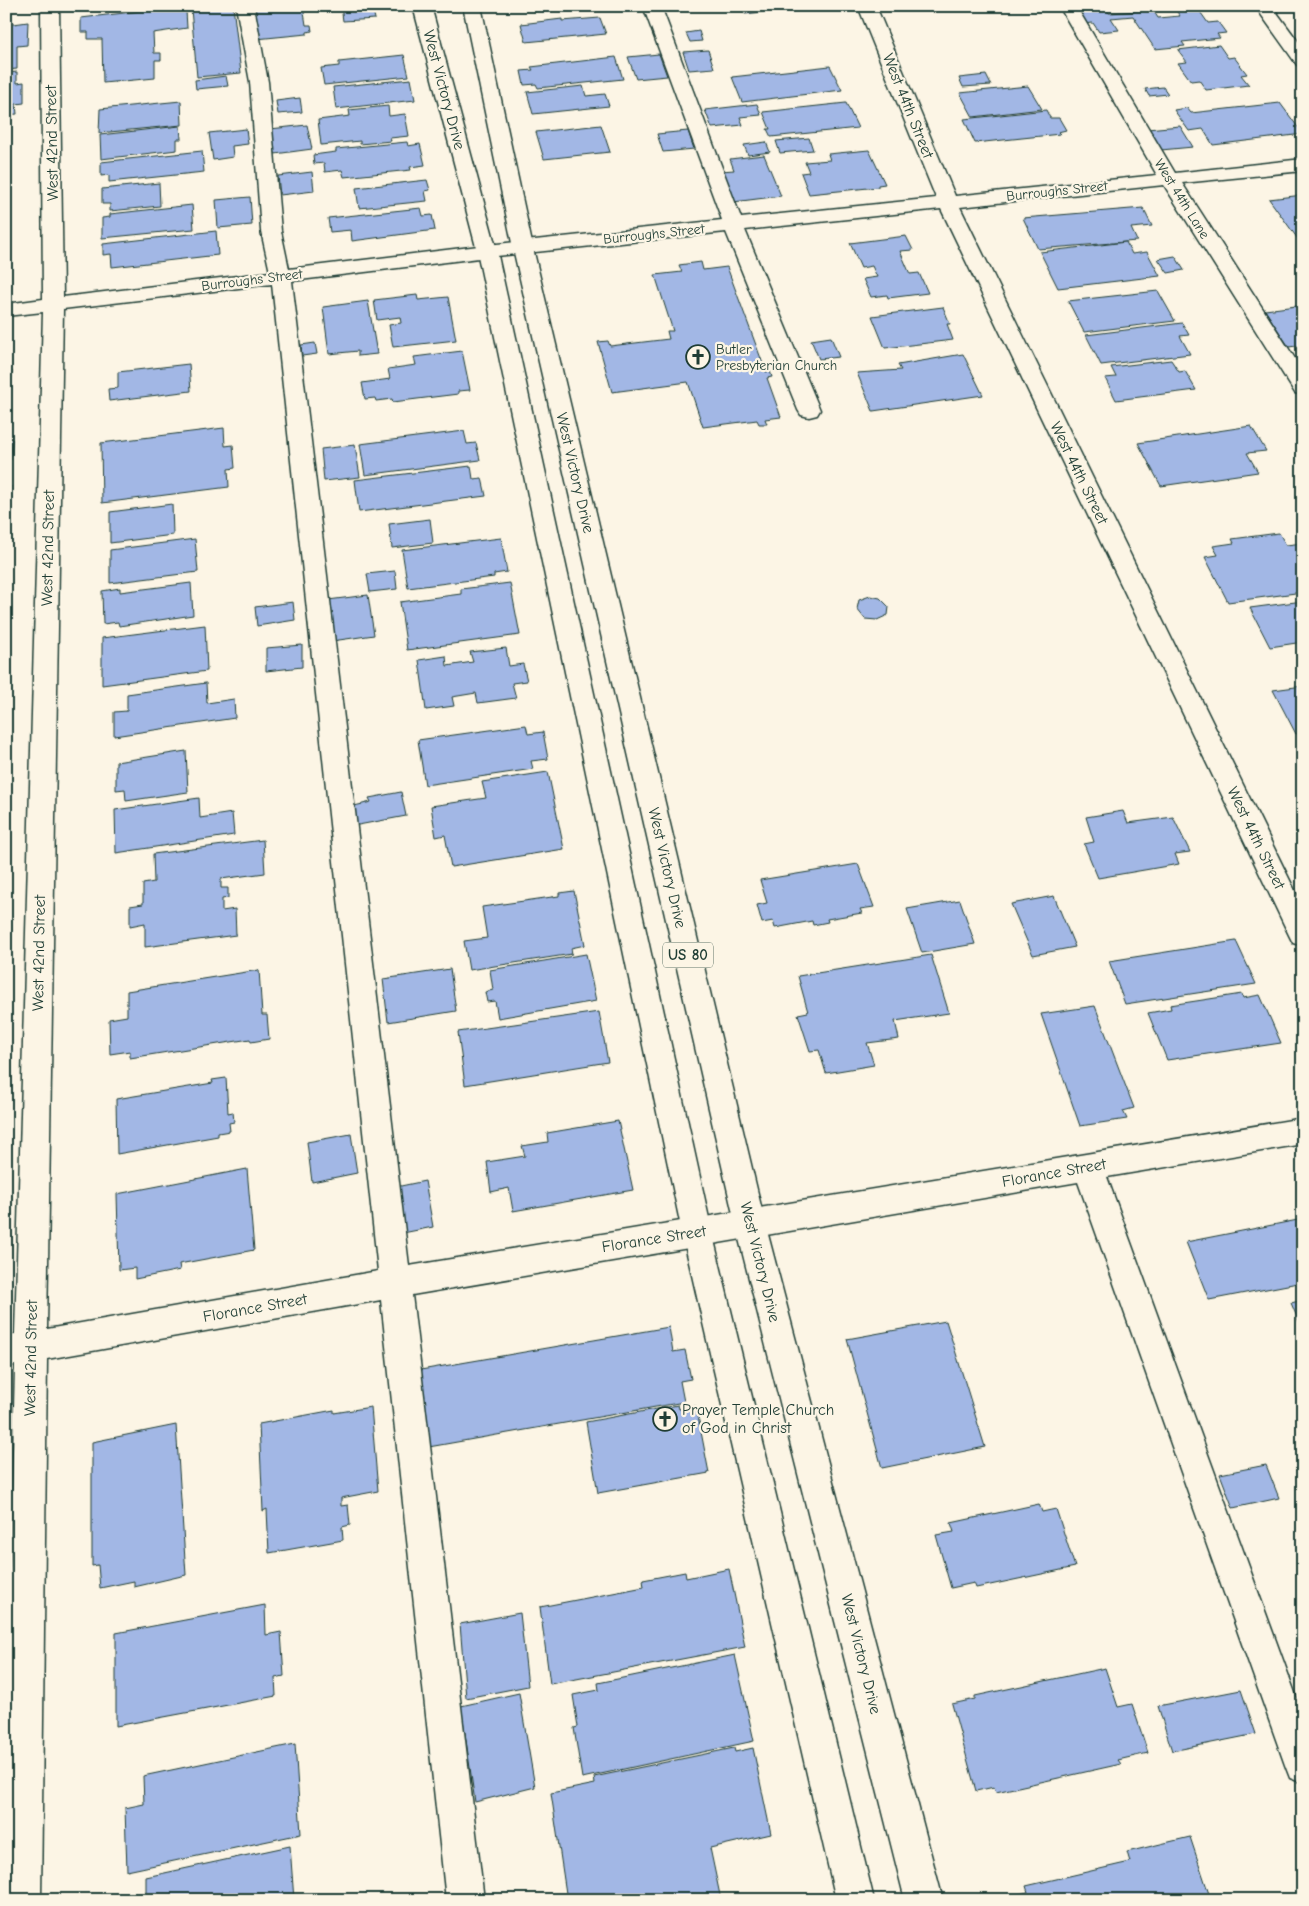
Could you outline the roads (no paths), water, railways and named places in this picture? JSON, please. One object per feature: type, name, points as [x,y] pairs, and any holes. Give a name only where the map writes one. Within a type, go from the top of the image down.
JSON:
[{"type":"street","name":"West 42nd Street","points":[[22,1900],[18,1349],[53,304],[50,6]]},
{"type":"street","points":[[245,6],[259,82],[272,231],[281,277],[465,1900]]},
{"type":"street","name":"West Victory Drive","points":[[422,6],[487,251],[697,1232],[855,1900]]},
{"type":"street","name":"West Victory Drive","points":[[472,6],[523,248],[750,1223],[924,1900]]},
{"type":"street","points":[[652,6],[734,226],[809,410]]},
{"type":"street","name":"West 44th Street","points":[[867,6],[948,203],[1303,935]]},
{"type":"street","name":"West 44th Lane","points":[[1067,6],[1169,178],[1303,388]]},
{"type":"street","points":[[1263,6],[1303,61]]},
{"type":"street","name":"Burroughs Street","points":[[6,310],[487,251],[1303,165]]},
{"type":"street","name":"Florance Street","points":[[18,1349],[750,1223],[1303,1131]]},
{"type":"street","points":[[1088,1167],[1303,1765]]},
{"type":"place","name":"Butler Presbyterian Church","points":[[698,357]]},
{"type":"place","name":"Prayer Temple Church of God in Christ","points":[[665,1419]]}]
